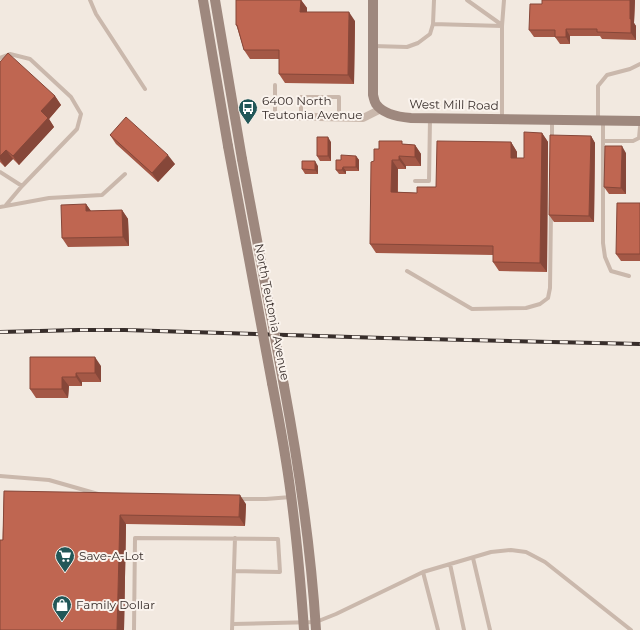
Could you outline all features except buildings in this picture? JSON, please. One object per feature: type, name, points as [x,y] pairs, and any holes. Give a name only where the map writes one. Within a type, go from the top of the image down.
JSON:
[{"type":"main road","name":"North Teutonia Avenue","points":[[203,0],[228,146],[286,460],[304,626]]},
{"type":"main road","name":"North Teutonia Avenue","points":[[215,0],[242,159],[298,462],[310,556],[316,626]]},
{"type":"main road","points":[[373,0],[373,95],[376,103],[381,109]]},
{"type":"main road","name":"West Mill Road","points":[[381,109],[398,116],[410,118],[640,121]]},
{"type":"street","points":[[275,116],[363,118],[381,109]]},
{"type":"lane","points":[[90,0],[96,14],[145,89]]},
{"type":"lane","points":[[373,46],[407,47],[418,43],[430,34],[433,24],[434,0]]},
{"type":"lane","points":[[467,0],[502,26]]},
{"type":"lane","points":[[502,120],[502,26],[504,0]]},
{"type":"lane","points":[[433,24],[502,26]]},
{"type":"lane","points":[[0,58],[10,54],[30,59],[71,97],[81,114],[77,129],[22,186],[6,205]]},
{"type":"lane","points":[[629,276],[611,271],[605,257],[603,243],[603,141],[598,86],[608,75],[630,69],[640,64]]},
{"type":"lane","points":[[275,85],[275,116]]},
{"type":"lane","points":[[301,117],[301,97],[339,97],[339,117]]},
{"type":"lane","points":[[415,181],[429,181],[430,118]]},
{"type":"lane","points":[[552,120],[552,145]]},
{"type":"lane","points":[[603,141],[637,140],[639,138],[640,127]]},
{"type":"lane","points":[[0,172],[22,186]]},
{"type":"lane","points":[[0,207],[48,198],[102,195],[124,174]]},
{"type":"lane","points":[[406,271],[472,309],[526,308],[540,304],[548,298],[550,288],[551,209]]},
{"type":"lane","points":[[0,476],[49,480],[103,495]]},
{"type":"lane","points":[[234,499],[266,499],[303,496]]},
{"type":"lane","points":[[134,630],[135,538],[278,539],[280,572],[234,571]]},
{"type":"lane","points":[[232,630],[235,538]]},
{"type":"lane","points":[[233,624],[316,626],[423,572],[491,552],[511,550],[526,552],[545,562],[631,630]]},
{"type":"lane","points":[[473,558],[490,630]]},
{"type":"lane","points":[[450,564],[464,630]]},
{"type":"lane","points":[[423,572],[438,630]]},
{"type":"railway","points":[[0,332],[125,330],[640,344]]},
{"type":"place","name":"6400 North Teutonia Avenue","points":[[248,125]]},
{"type":"place","name":"Save-A-Lot","points":[[65,573]]},
{"type":"place","name":"Family Dollar","points":[[62,622]]}]
